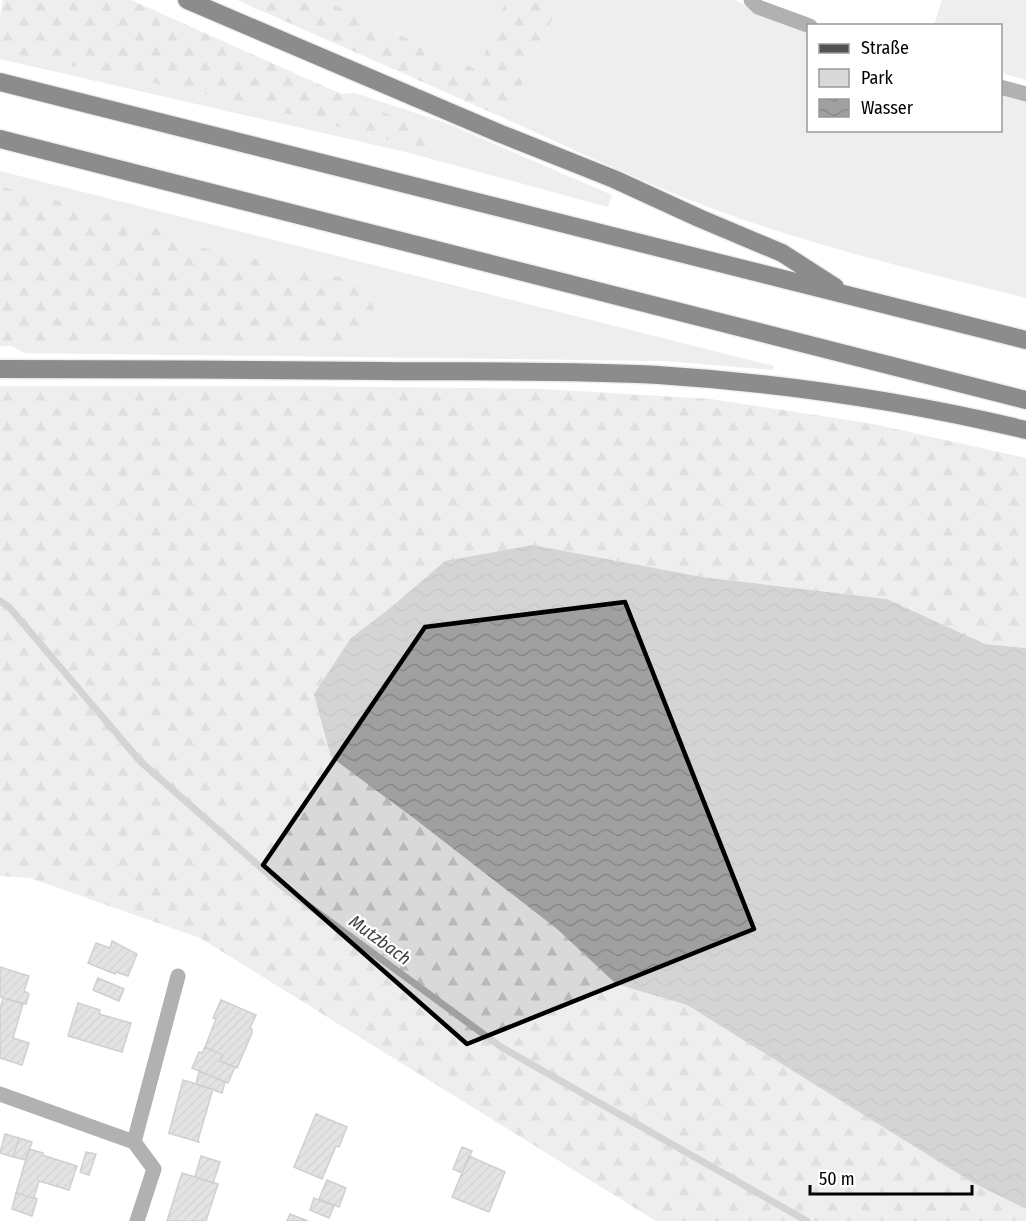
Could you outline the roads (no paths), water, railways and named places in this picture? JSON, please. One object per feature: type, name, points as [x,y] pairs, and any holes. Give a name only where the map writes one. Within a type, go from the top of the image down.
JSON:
[{"type":"highway","points":[[187,0],[501,134],[614,179],[782,253],[849,296]]},
{"type":"highway","points":[[0,82],[1026,340]]},
{"type":"highway","points":[[0,139],[1026,400]]},
{"type":"highway","points":[[0,369],[550,372],[656,375],[747,382],[840,394],[1026,429]]},
{"type":"street","points":[[751,0],[758,7],[807,25]]},
{"type":"street","points":[[1002,88],[1026,94]]},
{"type":"street","points":[[134,1142],[178,976]]},
{"type":"street","points":[[0,1094],[134,1142],[154,1169],[137,1221]]},
{"type":"water","points":[[533,545],[702,577],[887,599],[985,644],[1026,648],[1026,1209],[973,1183],[687,1005],[616,984],[557,929],[331,757],[314,694],[351,638],[445,561]]},
{"type":"waterway","name":"Mutzbach","points":[[0,601],[9,607],[140,761],[283,887],[501,1047],[807,1221]]}]
